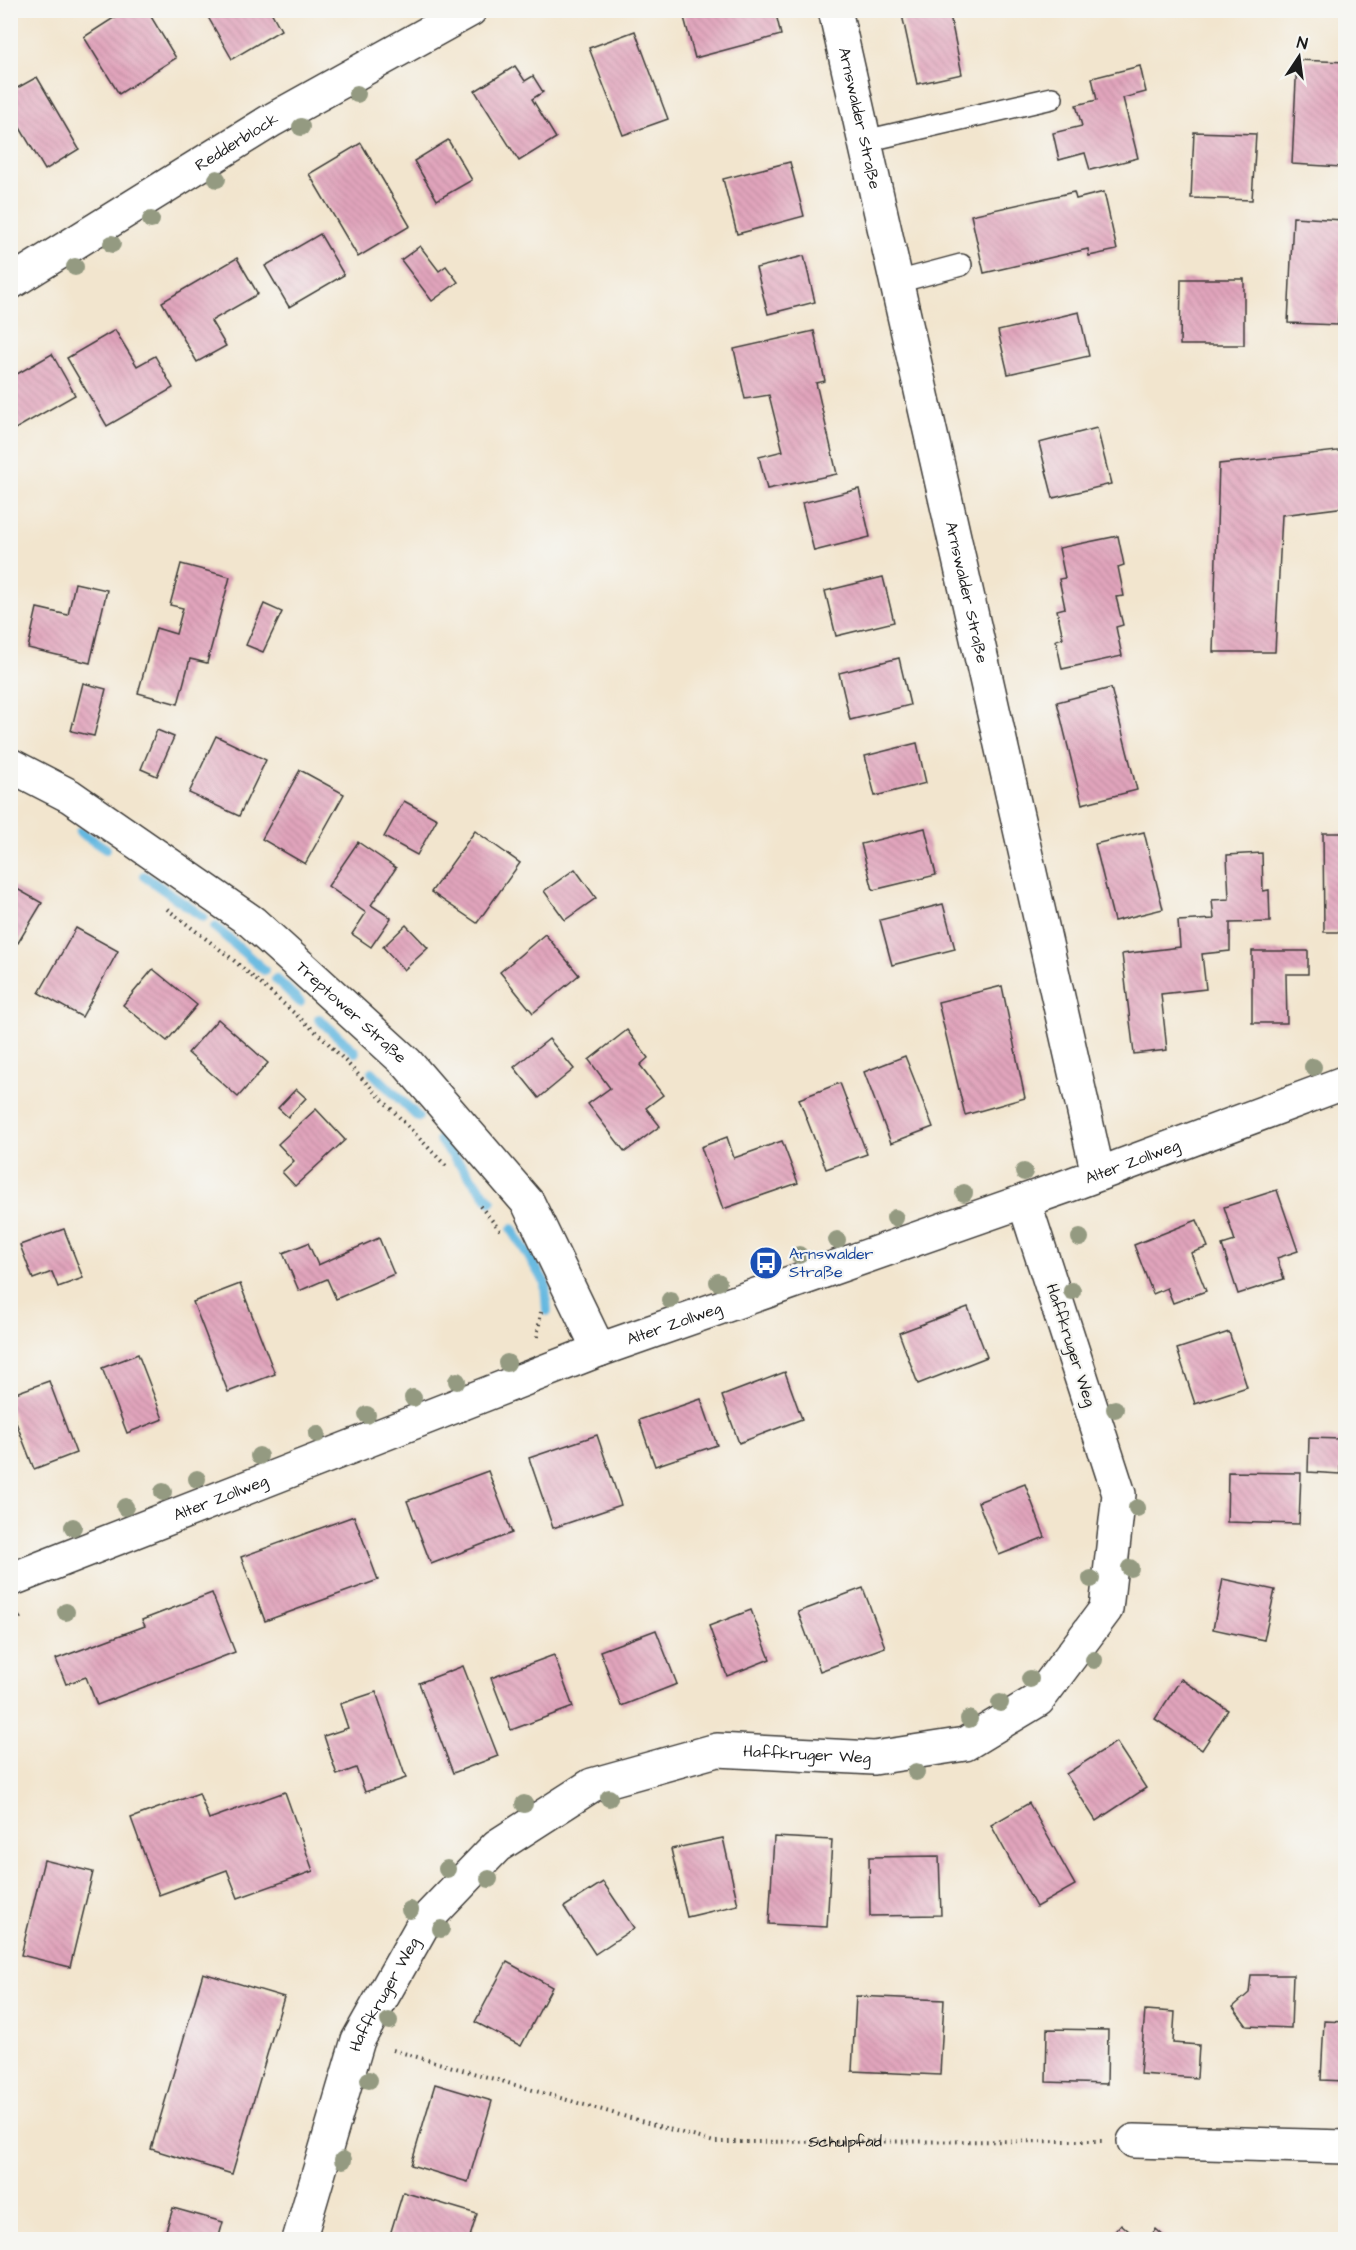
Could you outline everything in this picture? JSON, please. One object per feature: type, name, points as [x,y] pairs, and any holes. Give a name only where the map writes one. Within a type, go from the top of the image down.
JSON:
[{"type":"street","name":"Redderblock","points":[[10,283],[272,120],[470,10]]},
{"type":"street","name":"Arnswalder Straße","points":[[835,10],[1098,1174]]},
{"type":"street","name":"Treptower Straße","points":[[10,765],[70,796],[252,922],[407,1063],[528,1203],[600,1350]]},
{"type":"street","name":"Alter Zollweg","points":[[10,1580],[600,1350],[1023,1201],[1346,1082]]},
{"type":"street","name":"Haffkruger Weg","points":[[299,2240],[358,2040],[425,1921],[497,1846],[592,1785],[717,1750],[874,1758],[965,1744],[1038,1700],[1106,1609],[1119,1494],[1023,1201]]},
{"type":"street","points":[[1134,2141],[1346,2147]]},
{"type":"lane","points":[[865,141],[1052,98]]},
{"type":"lane","points":[[897,282],[961,265]]},
{"type":"path","points":[[166,909],[231,958],[325,1040],[454,1174]]},
{"type":"path","points":[[476,1200],[504,1236]]},
{"type":"path","points":[[538,1336],[541,1308]]},
{"type":"path","name":"Schulpfad","points":[[358,2040],[714,2142],[1134,2141]]},
{"type":"building","points":[[126,10],[147,10],[176,58],[119,94],[84,37]]},
{"type":"building","points":[[204,10],[270,10],[281,30],[232,59]]},
{"type":"building","points":[[682,10],[775,10],[781,35],[695,58]]},
{"type":"building","points":[[901,10],[949,10],[962,74],[917,84]]},
{"type":"building","points":[[635,31],[668,119],[623,135],[589,48]]},
{"type":"building","points":[[1297,60],[1346,62],[1342,167],[1292,164]]},
{"type":"building","points":[[515,66],[525,81],[533,76],[543,92],[532,99],[556,138],[519,161],[475,91]]},
{"type":"building","points":[[1140,66],[1146,92],[1123,98],[1138,158],[1090,170],[1085,153],[1059,160],[1053,133],[1082,126],[1076,105],[1097,100],[1092,78]]},
{"type":"building","points":[[37,77],[79,149],[45,170],[10,111],[10,92]]},
{"type":"building","points":[[1194,132],[1256,134],[1252,200],[1191,198]]},
{"type":"building","points":[[448,140],[472,180],[437,200],[414,161]]},
{"type":"building","points":[[361,143],[410,226],[358,257],[309,174]]},
{"type":"building","points":[[790,162],[804,216],[737,234],[723,179]]},
{"type":"building","points":[[1074,192],[1076,199],[1104,192],[1117,250],[1089,256],[1088,249],[984,273],[971,215]]},
{"type":"building","points":[[1293,217],[1343,220],[1338,325],[1288,323]]},
{"type":"building","points":[[320,234],[344,275],[289,307],[265,266]]},
{"type":"building","points":[[420,246],[439,271],[446,266],[458,282],[432,301],[401,260]]},
{"type":"building","points":[[804,256],[815,302],[768,314],[756,268]]},
{"type":"building","points":[[237,258],[258,294],[211,321],[226,346],[197,362],[162,302]]},
{"type":"building","points":[[1181,279],[1244,279],[1244,345],[1180,345]]},
{"type":"building","points":[[1079,312],[1089,356],[1008,374],[998,331]]},
{"type":"building","points":[[115,330],[137,366],[155,356],[173,388],[107,426],[67,358]]},
{"type":"building","points":[[814,331],[825,381],[816,383],[837,474],[767,489],[759,457],[783,451],[769,395],[745,399],[734,349]]},
{"type":"building","points":[[52,354],[75,395],[10,432],[10,378]]},
{"type":"building","points":[[1097,428],[1111,484],[1053,498],[1039,443]]},
{"type":"building","points":[[1346,450],[1346,507],[1282,515],[1275,652],[1213,652],[1219,464]]},
{"type":"building","points":[[859,489],[870,537],[814,551],[802,503]]},
{"type":"building","points":[[1118,536],[1124,565],[1118,567],[1124,596],[1116,597],[1123,625],[1116,627],[1122,656],[1062,669],[1056,640],[1063,638],[1057,610],[1065,608],[1059,579],[1065,578],[1059,548]]},
{"type":"building","points":[[181,564],[230,577],[207,663],[190,659],[178,704],[138,693],[156,628],[176,634],[183,608],[170,605]]},
{"type":"building","points":[[883,577],[894,622],[836,636],[825,591]]},
{"type":"building","points":[[75,583],[107,590],[90,663],[28,648],[37,608],[68,615]]},
{"type":"building","points":[[264,604],[282,612],[263,652],[246,645]]},
{"type":"building","points":[[899,658],[910,705],[850,720],[839,673]]},
{"type":"building","points":[[83,683],[106,689],[94,736],[71,731]]},
{"type":"building","points":[[1111,688],[1137,790],[1082,804],[1057,702]]},
{"type":"building","points":[[157,730],[174,737],[157,776],[141,769]]},
{"type":"building","points":[[216,736],[266,760],[239,816],[189,793]]},
{"type":"building","points":[[917,743],[926,783],[875,796],[865,756]]},
{"type":"building","points":[[300,770],[344,794],[305,864],[262,839]]},
{"type":"building","points":[[404,801],[437,819],[417,855],[384,837]]},
{"type":"building","points":[[925,828],[936,875],[873,890],[861,844]]},
{"type":"building","points":[[475,831],[520,863],[477,923],[431,892]]},
{"type":"building","points":[[1144,832],[1163,909],[1114,921],[1095,844]]},
{"type":"building","points":[[1323,833],[1346,833],[1346,932],[1324,932]]},
{"type":"building","points":[[358,842],[396,868],[371,905],[391,918],[371,947],[352,934],[366,913],[328,886]]},
{"type":"building","points":[[1262,853],[1263,891],[1269,890],[1270,922],[1230,923],[1230,951],[1202,954],[1206,989],[1161,994],[1167,1050],[1134,1054],[1122,954],[1180,947],[1178,921],[1214,919],[1212,900],[1229,899],[1227,855]]},
{"type":"building","points":[[575,869],[596,898],[565,920],[544,891]]},
{"type":"building","points":[[10,885],[42,903],[18,943],[10,938]]},
{"type":"building","points":[[943,904],[955,949],[892,965],[880,920]]},
{"type":"building","points":[[406,925],[428,948],[404,970],[383,947]]},
{"type":"building","points":[[76,928],[118,951],[82,1017],[39,993]]},
{"type":"building","points":[[545,934],[579,975],[533,1013],[500,972]]},
{"type":"building","points":[[1252,951],[1308,951],[1308,974],[1286,974],[1287,1023],[1252,1023]]},
{"type":"building","points":[[153,969],[197,1005],[167,1041],[123,1005]]},
{"type":"building","points":[[1002,986],[1025,1098],[965,1115],[938,1002]]},
{"type":"building","points":[[218,1019],[268,1063],[238,1097],[188,1053]]},
{"type":"building","points":[[627,1030],[648,1058],[640,1065],[663,1095],[646,1108],[660,1126],[625,1152],[588,1104],[610,1088],[589,1060]]},
{"type":"building","points":[[549,1039],[574,1069],[539,1098],[514,1067]]},
{"type":"building","points":[[905,1056],[933,1127],[891,1143],[864,1072]]},
{"type":"building","points":[[840,1083],[867,1154],[826,1169],[799,1099]]},
{"type":"building","points":[[296,1089],[306,1098],[288,1117],[278,1108]]},
{"type":"building","points":[[316,1109],[345,1140],[295,1186],[282,1172],[294,1161],[278,1144]]},
{"type":"building","points":[[727,1137],[734,1158],[782,1141],[798,1183],[723,1209],[701,1147]]},
{"type":"building","points":[[1277,1190],[1298,1251],[1277,1258],[1284,1279],[1238,1294],[1222,1245],[1235,1241],[1224,1207]]},
{"type":"building","points":[[1197,1220],[1208,1247],[1191,1253],[1206,1291],[1173,1303],[1167,1288],[1153,1294],[1134,1245]]},
{"type":"building","points":[[64,1229],[83,1278],[58,1287],[52,1272],[33,1279],[20,1245]]},
{"type":"building","points":[[379,1238],[394,1274],[336,1299],[327,1279],[299,1291],[283,1253],[308,1243],[318,1265]]},
{"type":"building","points":[[240,1284],[275,1374],[228,1392],[193,1302]]},
{"type":"building","points":[[968,1307],[987,1357],[918,1384],[899,1333]]},
{"type":"building","points":[[1229,1332],[1247,1387],[1195,1404],[1177,1349]]},
{"type":"building","points":[[138,1354],[163,1419],[127,1433],[102,1368]]},
{"type":"building","points":[[785,1372],[802,1419],[739,1443],[722,1396]]},
{"type":"building","points":[[49,1381],[76,1453],[34,1469],[10,1407],[10,1395]]},
{"type":"building","points":[[701,1399],[717,1445],[655,1466],[639,1420]]},
{"type":"building","points":[[597,1435],[621,1505],[553,1528],[529,1458]]},
{"type":"building","points":[[1309,1438],[1341,1439],[1340,1474],[1308,1472]]},
{"type":"building","points":[[488,1471],[512,1533],[431,1564],[407,1501]]},
{"type":"building","points":[[1228,1472],[1301,1473],[1299,1524],[1227,1522]]},
{"type":"building","points":[[1025,1484],[1045,1537],[999,1555],[978,1502]]},
{"type":"building","points":[[354,1516],[378,1580],[265,1621],[241,1557]]},
{"type":"building","points":[[1223,1579],[1275,1590],[1264,1640],[1213,1629]]},
{"type":"building","points":[[863,1588],[885,1647],[820,1671],[798,1612]]},
{"type":"building","points":[[212,1593],[235,1652],[97,1705],[86,1677],[66,1684],[56,1659],[145,1626],[142,1620]]},
{"type":"building","points":[[751,1610],[770,1659],[727,1676],[709,1626]]},
{"type":"building","points":[[656,1630],[677,1684],[621,1706],[600,1651]]},
{"type":"building","points":[[554,1655],[573,1707],[511,1730],[491,1678]]},
{"type":"building","points":[[463,1666],[498,1756],[453,1773],[419,1683]]},
{"type":"building","points":[[1181,1679],[1228,1710],[1202,1750],[1155,1719]]},
{"type":"building","points":[[376,1692],[406,1778],[365,1792],[356,1768],[337,1775],[324,1736],[348,1728],[340,1704]]},
{"type":"building","points":[[1116,1742],[1146,1788],[1096,1821],[1066,1774]]},
{"type":"building","points":[[285,1792],[313,1871],[238,1898],[227,1870],[159,1895],[131,1818],[199,1793],[209,1819]]},
{"type":"building","points":[[1029,1803],[1075,1885],[1036,1907],[991,1825]]},
{"type":"building","points":[[774,1837],[832,1840],[827,1927],[769,1924]]},
{"type":"building","points":[[723,1838],[738,1905],[687,1917],[671,1849]]},
{"type":"building","points":[[939,1856],[941,1915],[870,1916],[869,1857]]},
{"type":"building","points":[[44,1860],[93,1872],[70,1967],[21,1955]]},
{"type":"building","points":[[603,1882],[634,1928],[595,1954],[564,1907]]},
{"type":"building","points":[[507,1962],[552,1987],[521,2046],[475,2022]]},
{"type":"building","points":[[203,1973],[284,1997],[232,2174],[151,2149]]},
{"type":"building","points":[[1251,1975],[1293,1975],[1291,2028],[1247,2026],[1233,2007],[1249,1993]]},
{"type":"building","points":[[856,1996],[944,2000],[940,2075],[852,2071]]},
{"type":"building","points":[[1145,2010],[1175,2012],[1173,2043],[1199,2045],[1197,2078],[1140,2074]]},
{"type":"building","points":[[1324,2021],[1346,2022],[1346,2081],[1321,2080]]},
{"type":"building","points":[[1047,2029],[1108,2030],[1107,2084],[1046,2082]]},
{"type":"building","points":[[435,2084],[492,2101],[468,2182],[411,2165]]},
{"type":"building","points":[[403,2192],[477,2214],[469,2240],[396,2240],[389,2238]]},
{"type":"building","points":[[173,2208],[223,2222],[218,2240],[163,2240]]},
{"type":"building","points":[[1121,2224],[1139,2240],[1108,2240]]},
{"type":"building","points":[[1156,2229],[1168,2240],[1147,2240]]},
{"type":"waterway","points":[[80,832],[106,849]]},
{"type":"waterway","points":[[144,876],[203,917]]},
{"type":"waterway","points":[[215,927],[264,970]]},
{"type":"waterway","points":[[276,979],[300,1002]]},
{"type":"waterway","points":[[319,1019],[355,1052]]},
{"type":"waterway","points":[[372,1072],[418,1117]]},
{"type":"waterway","points":[[440,1140],[491,1202]]},
{"type":"waterway","points":[[512,1229],[545,1283],[547,1311]]},
{"type":"place","name":"Arnswalder Straße","points":[[766,1263]]}]
